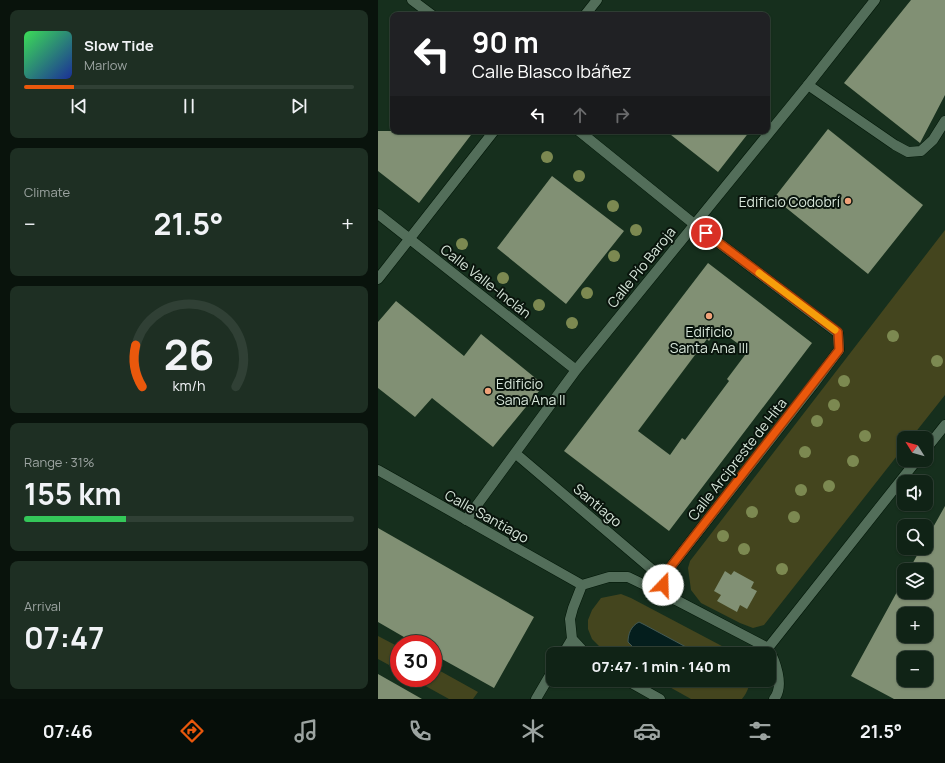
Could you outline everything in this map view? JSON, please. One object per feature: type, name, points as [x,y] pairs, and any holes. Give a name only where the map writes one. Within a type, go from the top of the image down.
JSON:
[{"type":"street","points":[[412,0],[428,12]]},
{"type":"street","points":[[587,12],[597,0]]},
{"type":"street","name":"Calle Pío Baroja","points":[[770,131],[875,0]]},
{"type":"street","points":[[808,85],[895,145],[908,152],[921,151],[933,140],[945,121]]},
{"type":"street","points":[[378,279],[492,134]]},
{"type":"street","points":[[583,134],[694,224]]},
{"type":"street","name":"Calle Pío Baroja","points":[[466,520],[576,370],[768,134]]},
{"type":"street","name":"Calle Valle-Inclán","points":[[378,214],[576,370]]},
{"type":"street","name":"Calle Arcipreste de Hita","points":[[662,578],[839,350],[838,332],[694,224]]},
{"type":"street","points":[[933,440],[945,425]]},
{"type":"street","name":"Santiago","points":[[515,453],[662,578]]},
{"type":"street","points":[[769,647],[911,467]]},
{"type":"street","name":"Calle Santiago","points":[[378,470],[582,585]]},
{"type":"street","points":[[567,647],[572,639],[570,619],[572,608],[582,585],[609,577],[628,577],[766,647]]},
{"type":"street","points":[[662,578],[663,585],[676,600]]},
{"type":"street","points":[[572,639],[579,647]]},
{"type":"street","points":[[776,664],[779,678],[780,698]]},
{"type":"street","points":[[536,699],[546,682]]},
{"type":"street","points":[[639,687],[660,699]]},
{"type":"shaded area","points":[[945,230],[945,395],[917,431],[897,431],[897,456],[764,625],[753,628],[701,603],[691,590],[688,568],[690,561]]},
{"type":"shaded area","points":[[621,594],[724,647],[600,647],[592,639],[588,629],[588,620],[592,610],[601,598]]},
{"type":"shaded area","points":[[378,636],[390,642],[390,663],[389,665],[378,659]]},
{"type":"shaded area","points":[[442,672],[478,692],[473,699],[449,699],[427,687],[442,687]]},
{"type":"shaded area","points":[[670,687],[748,687],[742,699],[691,699]]},
{"type":"water","points":[[639,622],[686,647],[633,647],[628,642],[630,630]]},
{"type":"building","points":[[911,0],[945,0],[945,95],[920,143],[844,83]]},
{"type":"building","name":"Edificio Codobrí","points":[[828,129],[923,205],[868,274],[774,198]]},
{"type":"building","points":[[378,131],[390,131],[390,134],[472,134],[419,203],[378,171]]},
{"type":"building","points":[[670,134],[748,134],[718,172]]},
{"type":"building","points":[[552,176],[624,231],[566,304],[497,248]]},
{"type":"building","points":[[708,263],[812,343],[669,531],[564,451]],"holes":[[[718,329],[748,351],[727,379],[729,381],[685,440],[682,438],[670,455],[638,431],[707,339],[709,341]]]},
{"type":"building","points":[[396,301],[464,356],[481,334],[544,385],[493,447],[432,398],[415,417],[378,388],[378,322]]},
{"type":"building","points":[[945,506],[945,699],[894,699],[851,676],[897,592],[897,599],[933,599],[933,563],[913,563],[917,555],[933,555],[933,527]]},
{"type":"building","points":[[378,528],[534,617],[494,688],[442,659],[442,635],[400,635],[378,622]]},
{"type":"building","points":[[725,571],[731,575],[734,571],[754,582],[751,588],[757,591],[747,609],[740,605],[737,612],[717,601],[721,595],[714,591]]},
{"type":"building","points":[[378,674],[390,681],[390,687],[401,687],[422,699],[378,699]]},
{"type":"slow traffic","points":[[759,273],[835,330]]},
{"type":"place","name":"Edificio Codobrí","points":[[848,201]]},
{"type":"place","name":"Edificio Santa Ana III","points":[[709,316]]},
{"type":"place","name":"Edificio Sana Ana II","points":[[488,391]]},
{"type":"route","points":[[663,585],[662,578],[839,350],[838,332],[706,233]]}]
